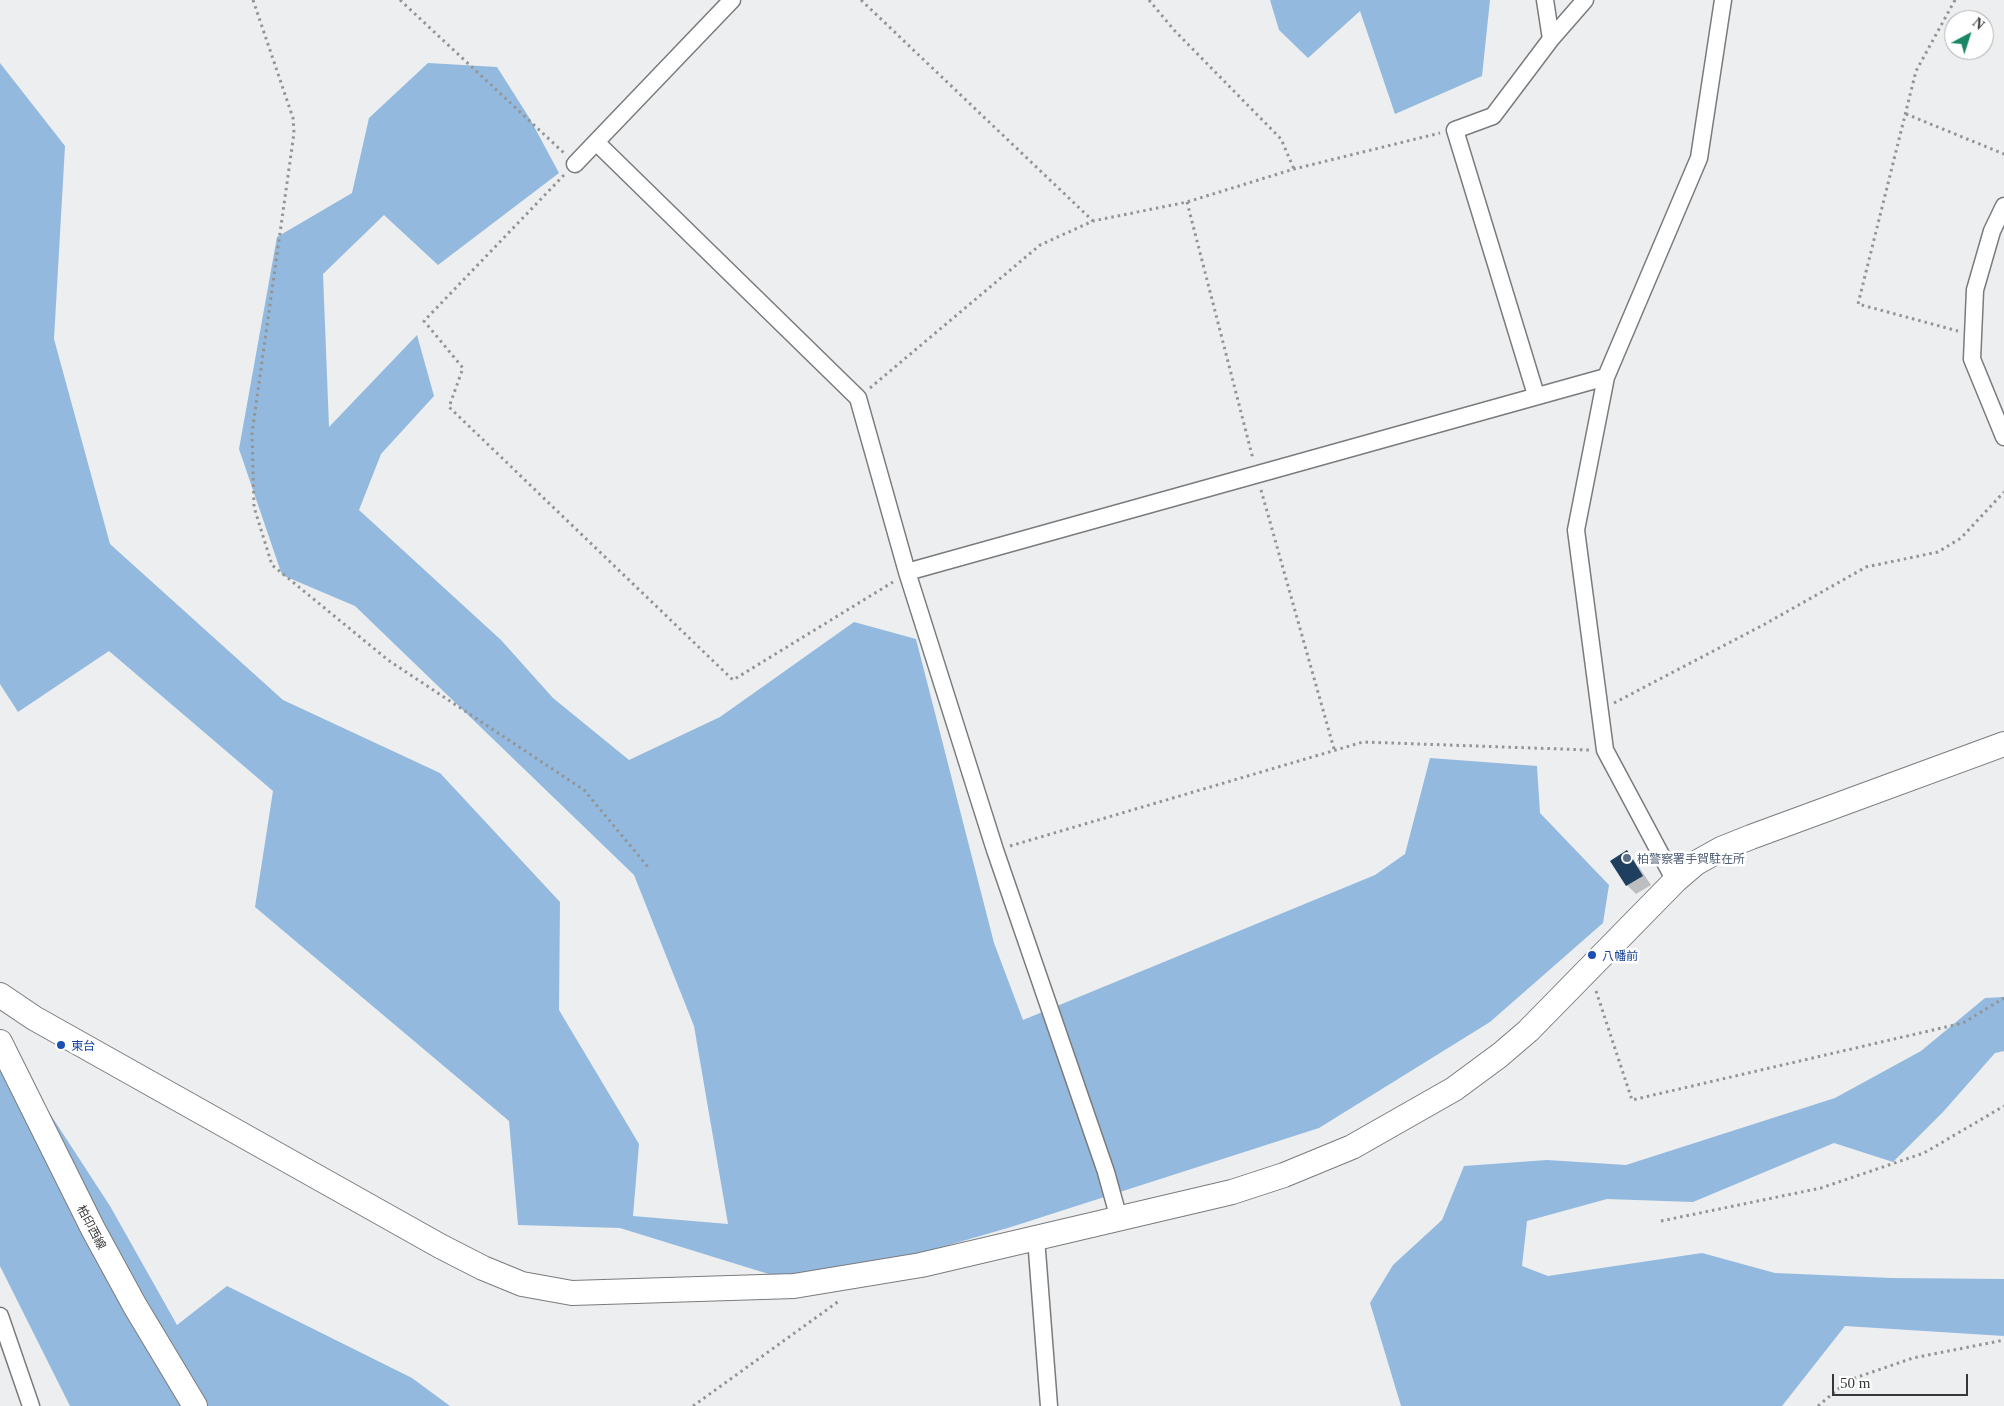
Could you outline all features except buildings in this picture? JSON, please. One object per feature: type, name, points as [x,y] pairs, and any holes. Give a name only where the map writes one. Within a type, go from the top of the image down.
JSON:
[{"type":"street","points":[[575,164],[732,0]]},
{"type":"street","points":[[1545,0],[1551,39]]},
{"type":"street","points":[[1536,395],[1455,130],[1494,116],[1551,39],[1584,0]]},
{"type":"street","points":[[1674,881],[1605,750],[1576,530],[1606,377],[1698,158],[1724,0]]},
{"type":"street","points":[[596,142],[858,398],[907,572],[995,850],[1106,1172],[1119,1219]]},
{"type":"street","points":[[2004,206],[1992,231],[1975,290],[1972,335],[1972,359],[2004,437]]},
{"type":"street","points":[[907,572],[1606,377]]},
{"type":"street","points":[[0,994],[34,1018],[440,1246],[483,1268],[522,1284],[572,1293],[794,1286],[857,1277],[1036,1238],[1232,1192],[1284,1175],[1352,1147],[1454,1089],[1492,1061],[1528,1031],[1674,881],[1696,863],[1721,849],[2004,744]]},
{"type":"street","name":"柏印西線","points":[[0,1042],[93,1229],[135,1306],[195,1406]]},
{"type":"street","points":[[1036,1238],[1048,1406]]},
{"type":"street","points":[[0,1316],[31,1406]]},
{"type":"path","points":[[253,0],[293,118],[252,433],[254,507],[272,564],[388,660],[584,790],[648,867]]},
{"type":"path","points":[[400,0],[575,164],[424,321],[463,368],[450,407],[732,680],[907,572]]},
{"type":"path","points":[[861,0],[1093,221]]},
{"type":"path","points":[[1149,0],[1174,30],[1281,140],[1294,169]]},
{"type":"path","points":[[1955,0],[1916,71],[1858,304],[1972,335]]},
{"type":"path","points":[[1906,114],[2004,154]]},
{"type":"path","points":[[858,398],[1040,245],[1093,221],[1187,202],[1294,169],[1455,130]]},
{"type":"path","points":[[1600,710],[1766,624],[1866,567],[1938,552],[1961,538],[2004,492]]},
{"type":"path","points":[[995,850],[1363,742],[1605,750]]},
{"type":"path","points":[[1589,969],[1632,1100],[1963,1022],[2004,998]]},
{"type":"path","points":[[1661,1221],[1821,1188],[1924,1153],[2004,1106]]},
{"type":"path","points":[[693,1406],[849,1293],[857,1277]]},
{"type":"path","points":[[1818,1406],[1849,1380],[1914,1358],[2004,1340]]},
{"type":"shaded area","points":[[1270,0],[1490,0],[1482,76],[1395,114],[1360,11],[1308,58],[1279,30]]},
{"type":"shaded area","points":[[0,63],[65,146],[54,339],[110,544],[283,700],[440,773],[560,902],[559,1010],[639,1144],[633,1216],[728,1224],[694,1026],[634,875],[355,606],[282,575],[239,449],[277,237],[352,193],[369,118],[428,63],[497,67],[530,119],[559,173],[438,265],[384,215],[323,274],[329,427],[417,335],[434,396],[381,454],[359,510],[501,640],[553,698],[629,760],[720,717],[854,622],[916,639],[994,943],[1023,1020],[1375,875],[1405,854],[1430,758],[1537,766],[1540,813],[1609,885],[1603,923],[1490,1022],[1319,1128],[1011,1227],[887,1263],[775,1276],[620,1228],[518,1225],[509,1121],[255,907],[273,791],[109,651],[18,712],[0,684]]},
{"type":"shaded area","points":[[2004,997],[2004,1051],[1995,1053],[1943,1112],[1893,1162],[1834,1143],[1693,1202],[1607,1199],[1527,1221],[1522,1266],[1548,1276],[1702,1253],[1775,1273],[1891,1278],[2004,1279],[2004,1336],[1845,1326],[1782,1406],[1401,1406],[1370,1303],[1393,1265],[1442,1220],[1464,1166],[1547,1160],[1626,1165],[1835,1098],[1921,1051],[1985,998]]},
{"type":"shaded area","points":[[0,1037],[110,1206],[177,1325],[227,1286],[412,1378],[450,1406],[70,1406],[0,1266]]},
{"type":"place","name":"柏警察署手賀駐在所","points":[[1627,858]]},
{"type":"place","name":"八幡前","points":[[1592,955]]},
{"type":"place","name":"東台","points":[[61,1045]]}]
